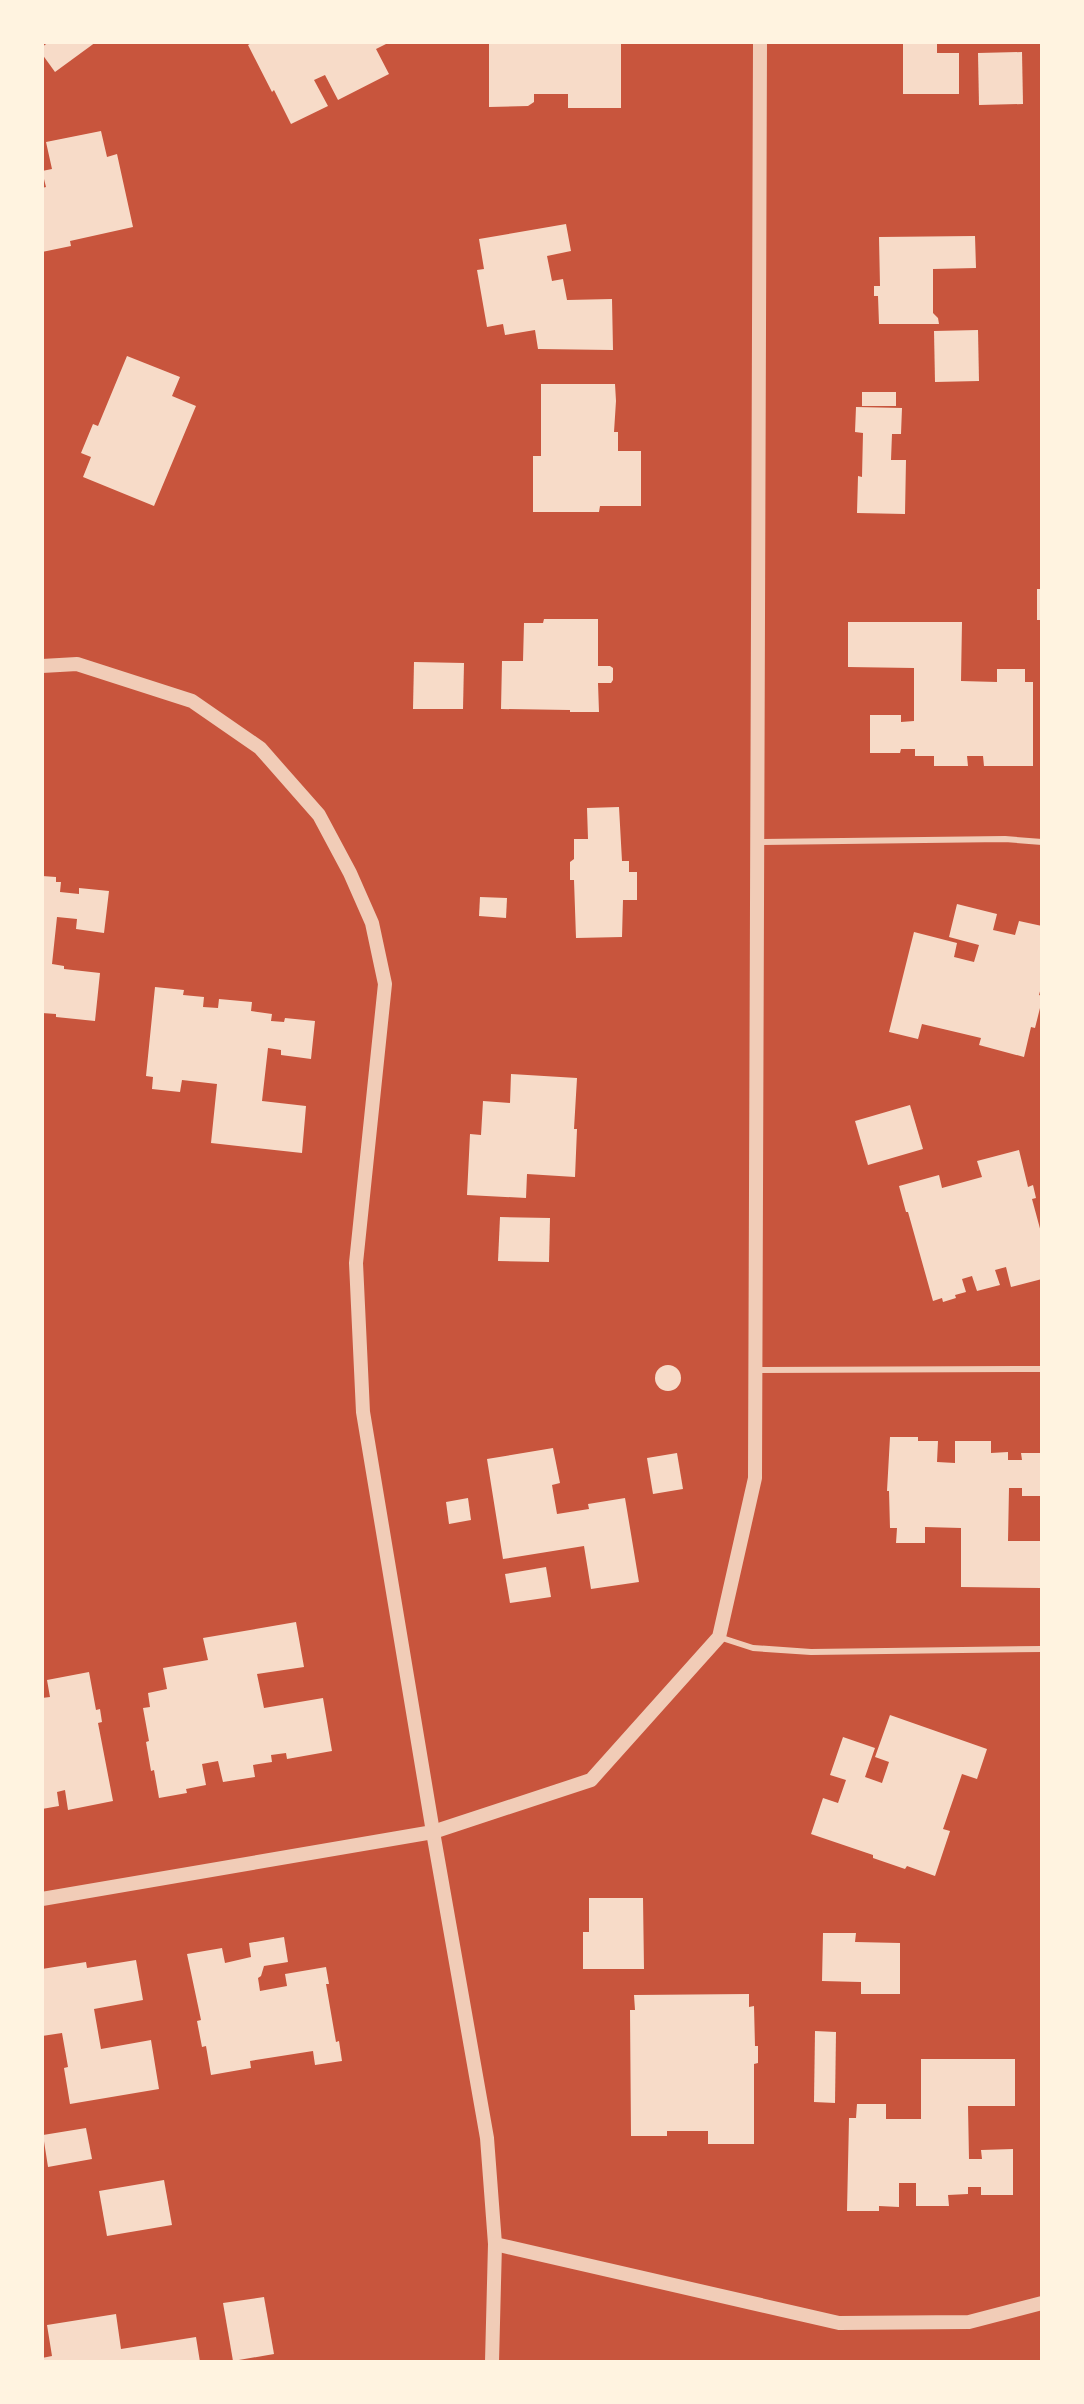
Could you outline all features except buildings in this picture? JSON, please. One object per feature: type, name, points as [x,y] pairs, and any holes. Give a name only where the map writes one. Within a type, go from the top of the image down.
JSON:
[{"type":"street","points":[[42,1899],[433,1832],[591,1780],[719,1637],[755,1478],[760,42]]},
{"type":"street","points":[[42,666],[77,664],[192,701],[260,748],[319,815],[372,923],[385,984],[356,1263],[363,1412],[487,2138],[495,2244],[492,2362]]},
{"type":"street","points":[[495,2244],[839,2323],[969,2322],[1042,2303]]},
{"type":"lane","points":[[757,842],[1005,839],[1042,842]]},
{"type":"lane","points":[[755,1370],[1042,1369]]},
{"type":"lane","points":[[719,1637],[753,1648],[811,1652],[1042,1649]]}]
